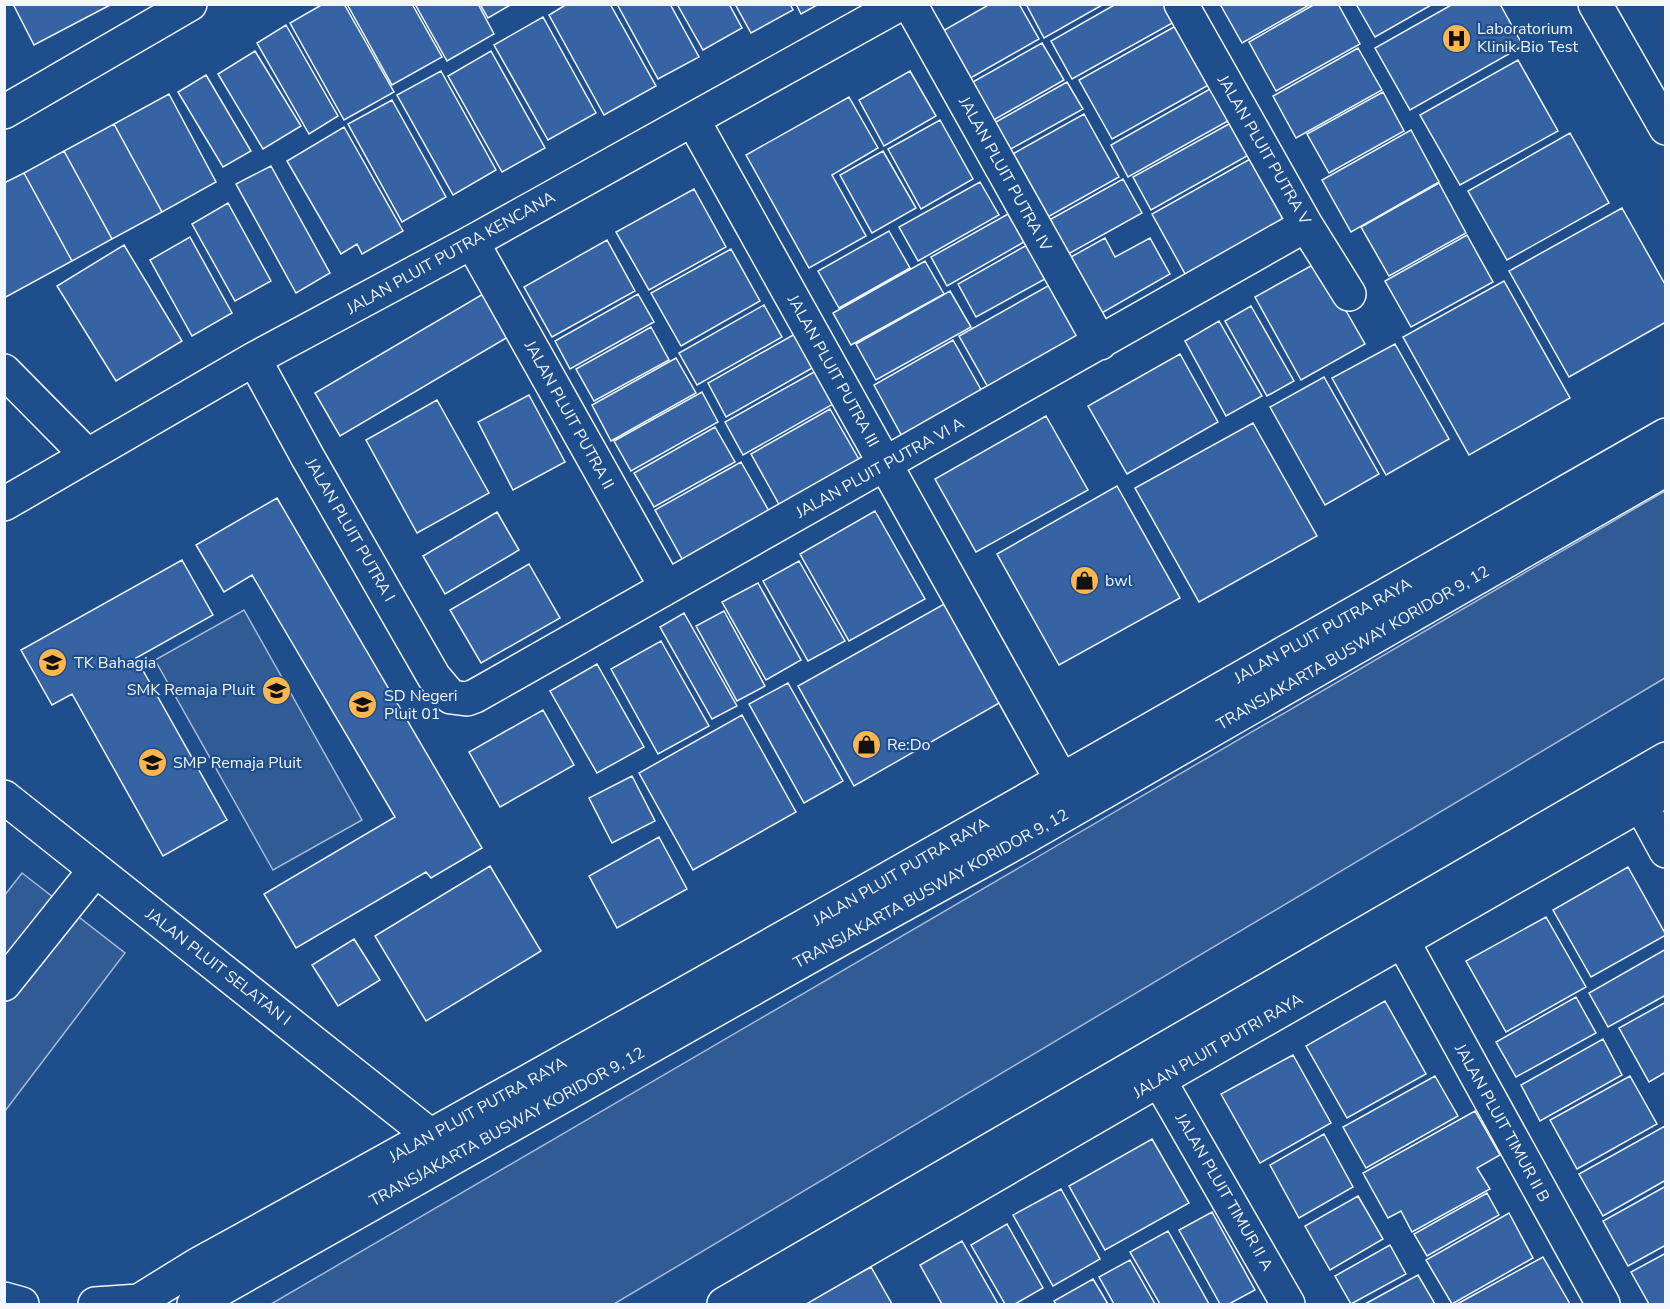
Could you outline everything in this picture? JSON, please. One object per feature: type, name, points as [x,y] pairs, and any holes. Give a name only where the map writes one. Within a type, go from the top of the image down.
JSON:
[{"type":"street","points":[[9,99],[190,4]]},
{"type":"street","name":"JALAN PLUIT PUTRA KENCANA","points":[[4,504],[254,359],[472,242],[900,4]]},
{"type":"street","name":"JALAN PLUIT PUTRA IV","points":[[910,4],[1100,343]]},
{"type":"street","name":"JALAN PLUIT PUTRA V","points":[[1181,4],[1306,225],[1349,294]]},
{"type":"street","points":[[1595,4],[1665,128]]},
{"type":"street","name":"JALAN PLUIT PUTRA III","points":[[693,120],[1061,779]]},
{"type":"street","name":"JALAN PLUIT PUTRA VI A","points":[[451,697],[467,699],[475,696],[1306,225]]},
{"type":"street","name":"JALAN PLUIT PUTRA II","points":[[472,242],[666,587]]},
{"type":"street","name":"JALAN PLUIT PUTRA I","points":[[254,359],[434,678],[451,697]]},
{"type":"street","points":[[4,371],[87,455]]},
{"type":"street","name":"JALAN PLUIT PUTRA RAYA","points":[[137,1303],[197,1265],[856,898],[1665,435]]},
{"type":"street","name":"TRANSJAKARTA BUSWAY KORIDOR 9, 12","points":[[194,1305],[806,958],[1015,843],[1665,469]]},
{"type":"street","points":[[724,1305],[1665,759]]},
{"type":"street","name":"JALAN PLUIT SELATAN I","points":[[4,797],[431,1136]]},
{"type":"street","points":[[1653,797],[1665,851]]},
{"type":"street","name":"JALAN PLUIT PUTRI RAYA","points":[[772,1305],[1653,797]]},
{"type":"street","points":[[4,984],[95,870]]},
{"type":"street","name":"JALAN PLUIT TIMUR II B","points":[[1402,940],[1603,1305]]},
{"type":"street","name":"JALAN PLUIT TIMUR II A","points":[[1159,1080],[1288,1305]]},
{"type":"street","points":[[4,1299],[22,1305]]},
{"type":"street","points":[[95,1305],[137,1303]]},
{"type":"shaded area","points":[[1665,491],[1665,678],[614,1304],[271,1304]]},
{"type":"shaded area","points":[[244,610],[362,820],[273,870],[155,660]]},
{"type":"shaded area","points":[[22,873],[125,953],[5,1111],[4,896]]},
{"type":"building","points":[[13,4],[112,4],[34,45]]},
{"type":"building","points":[[323,4],[344,4],[394,92],[344,120],[290,23]]},
{"type":"building","points":[[347,4],[412,4],[442,57],[392,85]]},
{"type":"building","points":[[415,4],[478,4],[494,34],[447,61]]},
{"type":"building","points":[[480,4],[512,4],[488,18]]},
{"type":"building","points":[[567,4],[610,4],[656,86],[604,115],[549,15]]},
{"type":"building","points":[[617,4],[670,4],[699,57],[658,79]]},
{"type":"building","points":[[677,4],[729,4],[742,28],[703,50]]},
{"type":"building","points":[[735,4],[790,4],[793,10],[751,33]]},
{"type":"building","points":[[796,4],[819,4],[801,14]]},
{"type":"building","points":[[990,4],[1019,4],[1039,39],[967,80],[941,32]]},
{"type":"building","points":[[1026,4],[1104,4],[1044,38]]},
{"type":"building","points":[[1116,4],[1167,4],[1176,21],[1072,79],[1051,41]]},
{"type":"building","points":[[1220,4],[1311,4],[1242,43]]},
{"type":"building","points":[[1315,4],[1338,4],[1360,44],[1276,91],[1249,42]]},
{"type":"building","points":[[1356,4],[1433,4],[1375,37]]},
{"type":"building","points":[[1453,4],[1500,4],[1523,46],[1410,110],[1375,48]]},
{"type":"building","points":[[543,17],[596,113],[548,140],[494,45]]},
{"type":"building","points":[[1181,23],[1214,82],[1112,139],[1079,80]]},
{"type":"building","points":[[286,25],[338,116],[309,134],[257,43]]},
{"type":"building","points":[[1042,43],[1064,80],[992,121],[971,83]]},
{"type":"building","points":[[1358,48],[1382,90],[1296,138],[1273,96]]},
{"type":"building","points":[[255,51],[301,126],[263,149],[218,74]]},
{"type":"building","points":[[491,51],[545,148],[502,172],[448,76]]},
{"type":"building","points":[[1518,60],[1558,131],[1460,185],[1420,115]]},
{"type":"building","points":[[441,71],[496,170],[453,195],[397,95]]},
{"type":"building","points":[[910,71],[936,116],[884,146],[859,100]]},
{"type":"building","points":[[206,75],[251,151],[223,167],[178,92]]},
{"type":"building","points":[[1067,82],[1083,109],[1009,150],[994,123]]},
{"type":"building","points":[[1217,85],[1235,117],[1128,177],[1111,145]]},
{"type":"building","points":[[1383,92],[1404,131],[1329,173],[1307,134]]},
{"type":"building","points":[[169,94],[216,182],[162,212],[114,124]]},
{"type":"building","points":[[849,97],[878,148],[832,175],[866,236],[809,268],[746,155]]},
{"type":"building","points":[[392,100],[446,197],[402,222],[348,124]]},
{"type":"building","points":[[1084,114],[1119,177],[1046,218],[1011,155]]},
{"type":"building","points":[[940,120],[973,179],[921,209],[888,149]]},
{"type":"building","points":[[1236,120],[1254,152],[1151,210],[1133,177]]},
{"type":"building","points":[[114,124],[162,212],[112,239],[64,151]]},
{"type":"building","points":[[344,127],[403,231],[362,254],[357,244],[341,254],[287,161]]},
{"type":"building","points":[[1411,130],[1439,182],[1351,232],[1322,180]]},
{"type":"building","points":[[1570,133],[1609,203],[1507,260],[1468,191]]},
{"type":"building","points":[[64,151],[112,239],[72,261],[24,173]]},
{"type":"building","points":[[883,151],[916,208],[872,233],[840,175]]},
{"type":"building","points":[[1259,154],[1296,221],[1189,281],[1152,214]]},
{"type":"building","points":[[271,166],[330,273],[296,293],[236,184]]},
{"type":"building","points":[[24,173],[72,261],[4,298],[4,183]]},
{"type":"building","points":[[1123,179],[1142,213],[1061,258],[1042,224]]},
{"type":"building","points":[[980,182],[999,215],[918,261],[899,227]]},
{"type":"building","points":[[1439,183],[1466,233],[1389,276],[1361,227]]},
{"type":"building","points":[[694,189],[726,247],[649,290],[616,232]]},
{"type":"building","points":[[228,203],[271,281],[235,301],[192,224]]},
{"type":"building","points":[[1622,208],[1666,286],[1666,322],[1569,377],[1509,271]]},
{"type":"building","points":[[1008,214],[1024,242],[947,286],[931,257]]},
{"type":"building","points":[[889,231],[910,268],[839,308],[818,271]]},
{"type":"building","points":[[1467,235],[1493,282],[1411,327],[1385,281]]},
{"type":"building","points":[[190,237],[232,313],[192,336],[150,260]]},
{"type":"building","points":[[1105,238],[1115,257],[1150,238],[1170,274],[1093,318],[1062,262]]},
{"type":"building","points":[[607,240],[635,291],[552,337],[524,287]]},
{"type":"building","points":[[124,245],[182,341],[116,381],[57,286]]},
{"type":"building","points":[[1027,245],[1045,279],[976,317],[958,284]]},
{"type":"building","points":[[731,249],[760,301],[681,346],[651,293]]},
{"type":"building","points":[[925,261],[944,294],[851,345],[833,313]]},
{"type":"building","points":[[1318,262],[1365,344],[1301,380],[1255,297]]},
{"type":"building","points":[[1504,281],[1570,398],[1469,455],[1403,337]]},
{"type":"building","points":[[1055,282],[1085,335],[989,389],[959,336]]},
{"type":"building","points":[[950,291],[971,327],[876,380],[856,344]]},
{"type":"building","points":[[483,294],[508,337],[340,436],[315,393]]},
{"type":"building","points":[[638,294],[654,322],[570,369],[555,341]]},
{"type":"building","points":[[764,305],[782,337],[697,385],[679,353]]},
{"type":"building","points":[[1251,306],[1294,381],[1267,396],[1225,321]]},
{"type":"building","points":[[1219,321],[1262,396],[1226,416],[1185,341]]},
{"type":"building","points":[[651,327],[669,360],[594,401],[576,369]]},
{"type":"building","points":[[802,330],[821,363],[726,417],[708,383]]},
{"type":"building","points":[[953,340],[984,395],[904,440],[874,385]]},
{"type":"building","points":[[1395,344],[1449,439],[1386,475],[1332,378]]},
{"type":"building","points":[[1180,354],[1218,422],[1127,474],[1088,406]]},
{"type":"building","points":[[676,358],[696,393],[611,441],[592,405]]},
{"type":"building","points":[[823,367],[842,399],[743,455],[725,422]]},
{"type":"building","points":[[1324,377],[1379,474],[1325,505],[1270,407]]},
{"type":"building","points":[[702,392],[718,422],[631,471],[614,441]]},
{"type":"building","points":[[529,395],[565,462],[513,490],[478,422]]},
{"type":"building","points":[[437,400],[489,493],[417,533],[366,440]]},
{"type":"building","points":[[830,409],[861,463],[781,508],[751,454]]},
{"type":"building","points":[[1046,416],[1088,490],[976,552],[935,479]]},
{"type":"building","points":[[1253,423],[1317,536],[1199,602],[1135,488]]},
{"type":"building","points":[[715,427],[735,462],[654,507],[634,473]]},
{"type":"building","points":[[741,462],[773,518],[686,566],[655,510]]},
{"type":"building","points":[[1117,486],[1180,598],[1059,665],[997,554]]},
{"type":"building","name":"SD Negeri Pluit 01","points":[[277,498],[482,848],[431,878],[426,872],[296,948],[264,894],[395,817],[252,575],[224,592],[196,545]]},
{"type":"building","points":[[875,511],[925,599],[849,641],[800,554]]},
{"type":"building","points":[[497,512],[519,550],[445,594],[423,556]]},
{"type":"building","name":"SMP Remaja Pluit","points":[[182,560],[213,615],[136,658],[227,820],[163,856],[72,694],[52,705],[21,650]]},
{"type":"building","points":[[799,561],[845,641],[808,661],[763,581]]},
{"type":"building","points":[[529,564],[560,618],[481,663],[450,610]]},
{"type":"building","points":[[758,583],[801,660],[766,680],[722,602]]},
{"type":"building","points":[[946,603],[1001,702],[854,786],[798,686]]},
{"type":"building","points":[[724,611],[765,686],[737,701],[696,626]]},
{"type":"building","points":[[684,613],[737,706],[712,719],[660,627]]},
{"type":"building","points":[[661,641],[709,726],[658,754],[611,669]]},
{"type":"building","points":[[597,664],[644,747],[597,773],[550,691]]},
{"type":"building","points":[[788,683],[843,781],[804,803],[749,704]]},
{"type":"building","points":[[543,710],[574,765],[500,807],[469,752]]},
{"type":"building","points":[[742,715],[796,812],[693,870],[639,773]]},
{"type":"building","points":[[632,776],[655,821],[612,843],[589,798]]},
{"type":"building","points":[[659,837],[687,889],[617,928],[589,876]]},
{"type":"building","points":[[490,866],[541,951],[426,1021],[375,936]]},
{"type":"building","points":[[1628,867],[1666,935],[1591,977],[1553,910]]},
{"type":"building","points":[[1546,917],[1586,987],[1506,1032],[1466,961]]},
{"type":"building","points":[[354,939],[380,980],[338,1006],[312,965]]},
{"type":"building","points":[[1666,949],[1666,995],[1608,1027],[1589,993]]},
{"type":"building","points":[[1576,997],[1596,1033],[1516,1077],[1496,1042]]},
{"type":"building","points":[[1385,1001],[1426,1074],[1347,1118],[1306,1046]]},
{"type":"building","points":[[1666,1002],[1666,1072],[1649,1082],[1619,1028]]},
{"type":"building","points":[[1603,1039],[1622,1075],[1540,1121],[1521,1085]]},
{"type":"building","points":[[1293,1055],[1331,1123],[1260,1163],[1221,1094]]},
{"type":"building","points":[[1435,1076],[1458,1116],[1366,1168],[1343,1127]]},
{"type":"building","points":[[1630,1076],[1657,1124],[1577,1169],[1550,1120]]},
{"type":"building","points":[[1475,1111],[1500,1155],[1477,1168],[1490,1189],[1412,1232],[1401,1211],[1388,1218],[1363,1173]]},
{"type":"building","points":[[1665,1126],[1666,1180],[1603,1216],[1579,1174]]},
{"type":"building","points":[[1324,1134],[1353,1187],[1299,1218],[1270,1165]]},
{"type":"building","points":[[1152,1139],[1189,1203],[1105,1250],[1069,1186]]},
{"type":"building","points":[[1666,1186],[1666,1245],[1628,1266],[1603,1221]]},
{"type":"building","points":[[1061,1189],[1100,1259],[1053,1286],[1013,1215]]},
{"type":"building","points":[[1487,1193],[1499,1215],[1427,1256],[1414,1234]]},
{"type":"building","points":[[1358,1196],[1383,1239],[1330,1270],[1305,1226]]},
{"type":"building","points":[[1212,1212],[1255,1290],[1229,1304],[1220,1304],[1179,1230]]},
{"type":"building","points":[[1509,1213],[1533,1258],[1452,1304],[1426,1260]]},
{"type":"building","points":[[1007,1224],[1043,1288],[1015,1304],[1005,1304],[971,1245]]},
{"type":"building","points":[[1168,1231],[1209,1304],[1160,1304],[1130,1252]]},
{"type":"building","points":[[962,1241],[998,1304],[942,1304],[920,1265]]},
{"type":"building","points":[[1390,1245],[1406,1274],[1351,1304],[1335,1276]]},
{"type":"building","points":[[1666,1253],[1666,1304],[1649,1304],[1631,1272]]},
{"type":"building","points":[[1543,1257],[1570,1304],[1457,1304]]},
{"type":"building","points":[[1130,1260],[1155,1304],[1114,1304],[1099,1277]]},
{"type":"building","points":[[871,1267],[892,1304],[804,1304]]},
{"type":"building","points":[[1418,1275],[1435,1304],[1365,1304]]},
{"type":"building","points":[[1093,1279],[1108,1304],[1056,1304],[1054,1301]]},
{"type":"place","name":"Laboratorium Klinik Bio Test","points":[[1456,38]]},
{"type":"place","name":"bwl","points":[[1084,581]]},
{"type":"place","name":"TK Bahagia","points":[[53,663]]},
{"type":"place","name":"SMK Remaja Pluit","points":[[276,690]]},
{"type":"place","name":"SD Negeri Pluit 01","points":[[363,705]]},
{"type":"place","name":"Re:Do","points":[[866,745]]},
{"type":"place","name":"SMP Remaja Pluit","points":[[152,763]]}]
